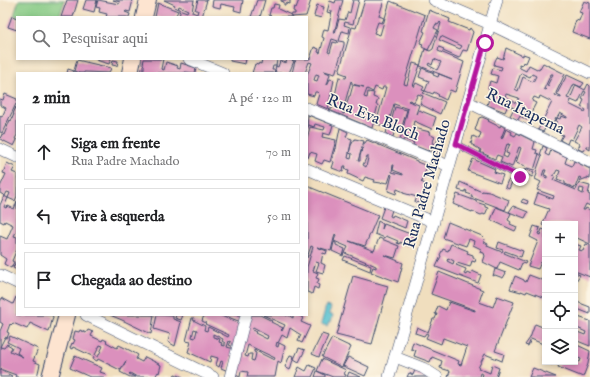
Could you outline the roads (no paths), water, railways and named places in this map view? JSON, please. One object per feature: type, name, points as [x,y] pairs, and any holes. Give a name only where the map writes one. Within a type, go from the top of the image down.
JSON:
[{"type":"main road","points":[[144,16],[148,0]]},
{"type":"main road","points":[[130,72],[133,60]]},
{"type":"main road","points":[[50,377],[66,316]]},
{"type":"street","points":[[434,0],[490,24],[590,73]]},
{"type":"street","name":"Rua Padre Machado","points":[[389,377],[497,0]]},
{"type":"street","points":[[191,60],[221,72]]},
{"type":"street","name":"Rua Itapema","points":[[468,102],[590,162]]},
{"type":"street","name":"Rua Eva Bloch","points":[[308,108],[449,166]]},
{"type":"street","points":[[0,150],[16,158]]},
{"type":"street","points":[[308,169],[434,222]]},
{"type":"street","points":[[0,275],[16,283]]},
{"type":"street","points":[[88,316],[213,377]]},
{"type":"street","points":[[230,377],[246,316]]},
{"type":"street","points":[[395,357],[423,368],[437,377]]},
{"type":"lane","points":[[456,144],[520,177]]},
{"type":"water","points":[[326,306],[331,307],[329,314],[333,315],[331,322],[329,321],[327,326],[321,324]]}]
